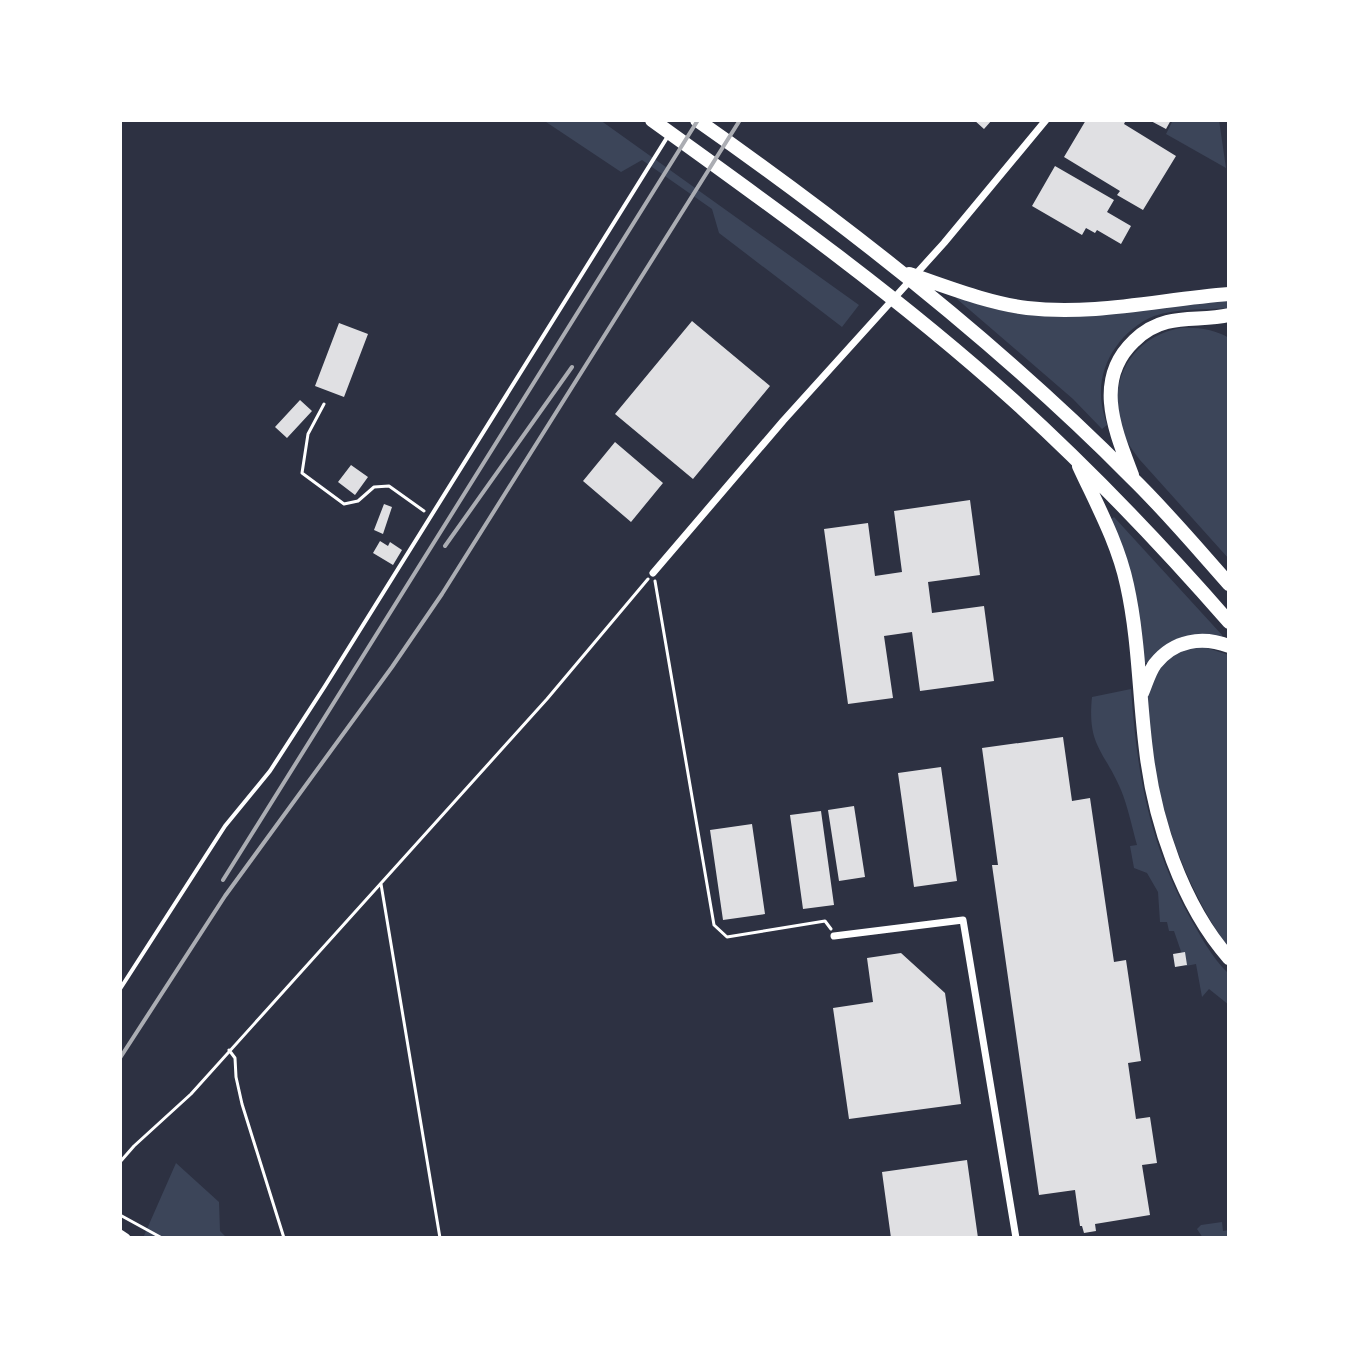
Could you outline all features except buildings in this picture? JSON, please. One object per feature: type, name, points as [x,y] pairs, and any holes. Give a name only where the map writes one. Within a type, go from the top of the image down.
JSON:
[{"type":"highway","points":[[652,120],[784,215],[885,293],[1012,399],[1134,516],[1229,622]]},
{"type":"highway","points":[[697,120],[902,272],[1034,384],[1134,479],[1229,584]]},
{"type":"highway","points":[[902,272],[994,302],[1029,308],[1073,310],[1229,294]]},
{"type":"highway","points":[[1212,296],[1229,281]]},
{"type":"highway","points":[[1134,479],[1116,432],[1110,404],[1111,386],[1121,356],[1139,336],[1165,322],[1229,315]]},
{"type":"highway","points":[[1213,319],[1229,327]]},
{"type":"highway","points":[[1075,458],[1118,554],[1127,585],[1146,753],[1159,817],[1187,892],[1201,920],[1229,958]]},
{"type":"highway","points":[[1141,693],[1154,665],[1174,648],[1194,640],[1229,646]]},
{"type":"street","points":[[653,573],[783,421],[944,243],[1046,120]]},
{"type":"street","points":[[834,936],[963,920],[1016,1238]]},
{"type":"street","points":[[120,1234],[126,1238]]},
{"type":"lane","points":[[120,989],[225,826],[270,771],[671,131]]},
{"type":"path","points":[[324,404],[308,434],[302,473],[344,504],[358,501],[374,487],[389,486],[431,515]]},
{"type":"path","points":[[120,1162],[191,1094],[547,699],[653,573]]},
{"type":"path","points":[[653,573],[714,925],[727,937],[825,921],[834,936]]},
{"type":"path","points":[[381,884],[440,1238]]},
{"type":"path","points":[[229,1050],[235,1058],[242,1104],[284,1238]]},
{"type":"path","points":[[120,1215],[162,1238]]},
{"type":"shaded area","points":[[543,120],[600,120],[859,305],[842,327],[719,233],[712,209],[642,160],[621,172]]},
{"type":"shaded area","points":[[1173,120],[1219,120],[1226,168],[1166,134]]},
{"type":"shaded area","points":[[954,294],[999,310],[1044,316],[1112,313],[1229,300],[1229,308],[1163,313],[1132,329],[1109,358],[1104,370],[1101,398],[1107,425],[1102,429],[1073,399]]},
{"type":"shaded area","points":[[1180,328],[1205,329],[1229,338],[1229,559],[1140,460],[1121,428],[1118,393],[1127,363],[1149,341]]},
{"type":"shaded area","points":[[1114,517],[1222,638],[1201,634],[1181,637],[1164,647],[1150,663],[1143,663],[1143,640],[1135,591],[1110,520]]},
{"type":"shaded area","points":[[1193,647],[1229,655],[1229,949],[1200,901],[1177,850],[1161,797],[1149,725],[1148,694],[1155,676],[1171,656]]},
{"type":"shaded area","points":[[1131,689],[1141,777],[1154,832],[1188,914],[1211,953],[1229,974],[1229,1005],[1209,989],[1202,997],[1196,964],[1186,966],[1174,931],[1169,931],[1167,922],[1160,922],[1158,892],[1147,873],[1134,868],[1130,846],[1137,845],[1128,810],[1094,737],[1091,713],[1092,697]]},
{"type":"shaded area","points":[[176,1163],[219,1202],[220,1231],[227,1238],[143,1238]]},
{"type":"shaded area","points":[[1222,1222],[1223,1231],[1229,1230],[1229,1238],[1203,1238],[1197,1229],[1201,1225]]},
{"type":"railway","points":[[223,880],[698,120]]},
{"type":"railway","points":[[120,1058],[225,896],[442,594],[740,120]]},
{"type":"railway","points":[[445,546],[572,367]]}]
